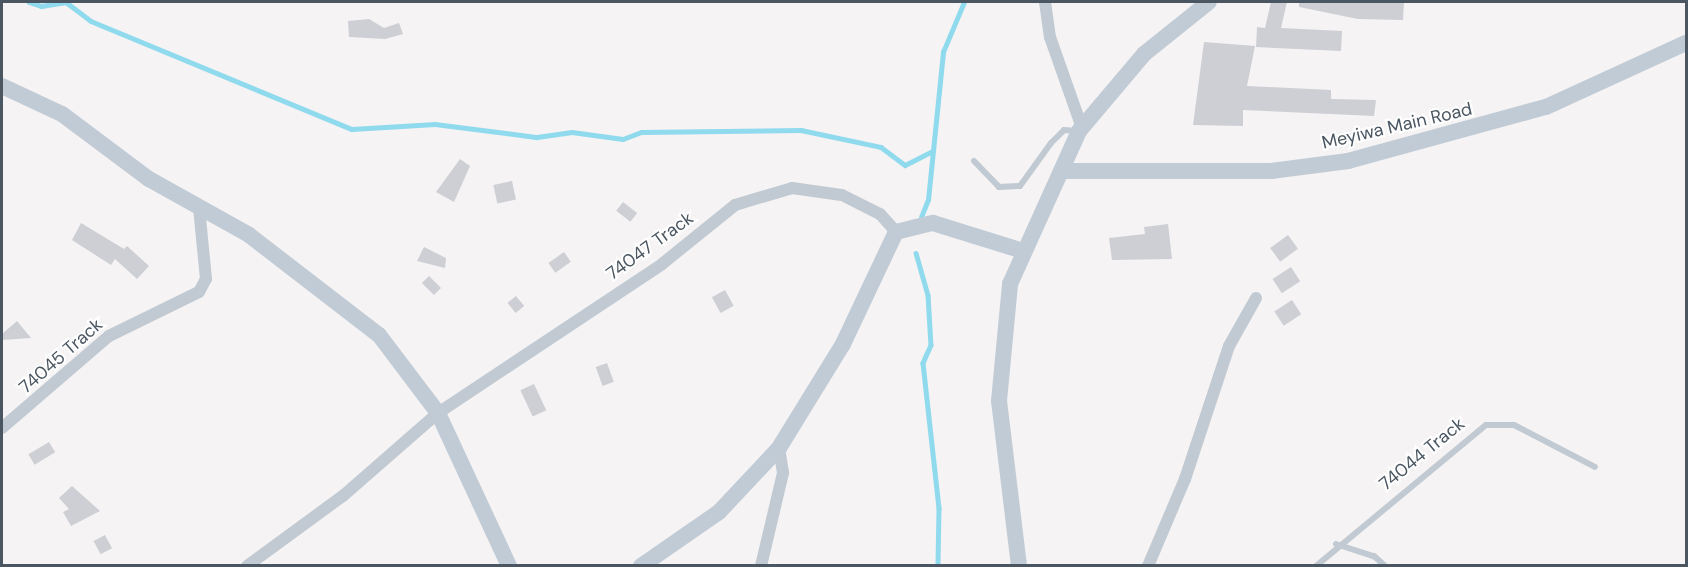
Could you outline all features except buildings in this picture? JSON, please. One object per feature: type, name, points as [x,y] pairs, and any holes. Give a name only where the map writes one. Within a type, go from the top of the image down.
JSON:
[{"type":"street","points":[[1045,2],[1050,37],[1081,130]]},
{"type":"street","points":[[1019,566],[999,401],[999,356],[1010,284],[1023,250],[1064,171],[1081,130],[1144,54],[1209,2]]},
{"type":"street","name":"Meyiwa Main Road","points":[[1064,171],[1271,171],[1348,161],[1546,107],[1686,43]]},
{"type":"street","points":[[2,86],[62,114],[149,179],[268,249],[379,335],[438,412],[472,498],[509,566]]},
{"type":"street","name":"74047 Track","points":[[438,412],[662,264],[735,205],[761,194],[792,188],[842,195],[880,214],[901,229]]},
{"type":"street","name":"74045 Track","points":[[2,428],[109,336],[199,292],[206,279],[199,208]]},
{"type":"street","points":[[641,566],[719,512],[779,448],[843,344],[901,229],[933,223],[1023,250]]},
{"type":"street","points":[[1148,566],[1185,479],[1229,346],[1256,298]]},
{"type":"street","points":[[247,566],[344,495],[438,412]]},
{"type":"street","points":[[761,566],[783,473],[779,448]]},
{"type":"lane","points":[[974,160],[999,187],[1020,186],[1064,130],[1081,130]]},
{"type":"lane","name":"74044 Track","points":[[1316,566],[1336,544],[1485,425],[1514,425],[1595,467]]},
{"type":"lane","points":[[1336,544],[1374,556],[1385,566]]},
{"type":"waterway","points":[[29,2],[41,6],[65,2]]},
{"type":"waterway","points":[[66,2],[91,21],[352,129],[435,124],[537,137],[572,132],[623,139],[641,132],[801,130],[881,147],[905,165],[933,151]]},
{"type":"waterway","points":[[921,217],[928,200],[943,52],[964,2]]},
{"type":"waterway","points":[[916,253],[928,295],[931,345],[923,363],[939,508],[938,566]]}]
